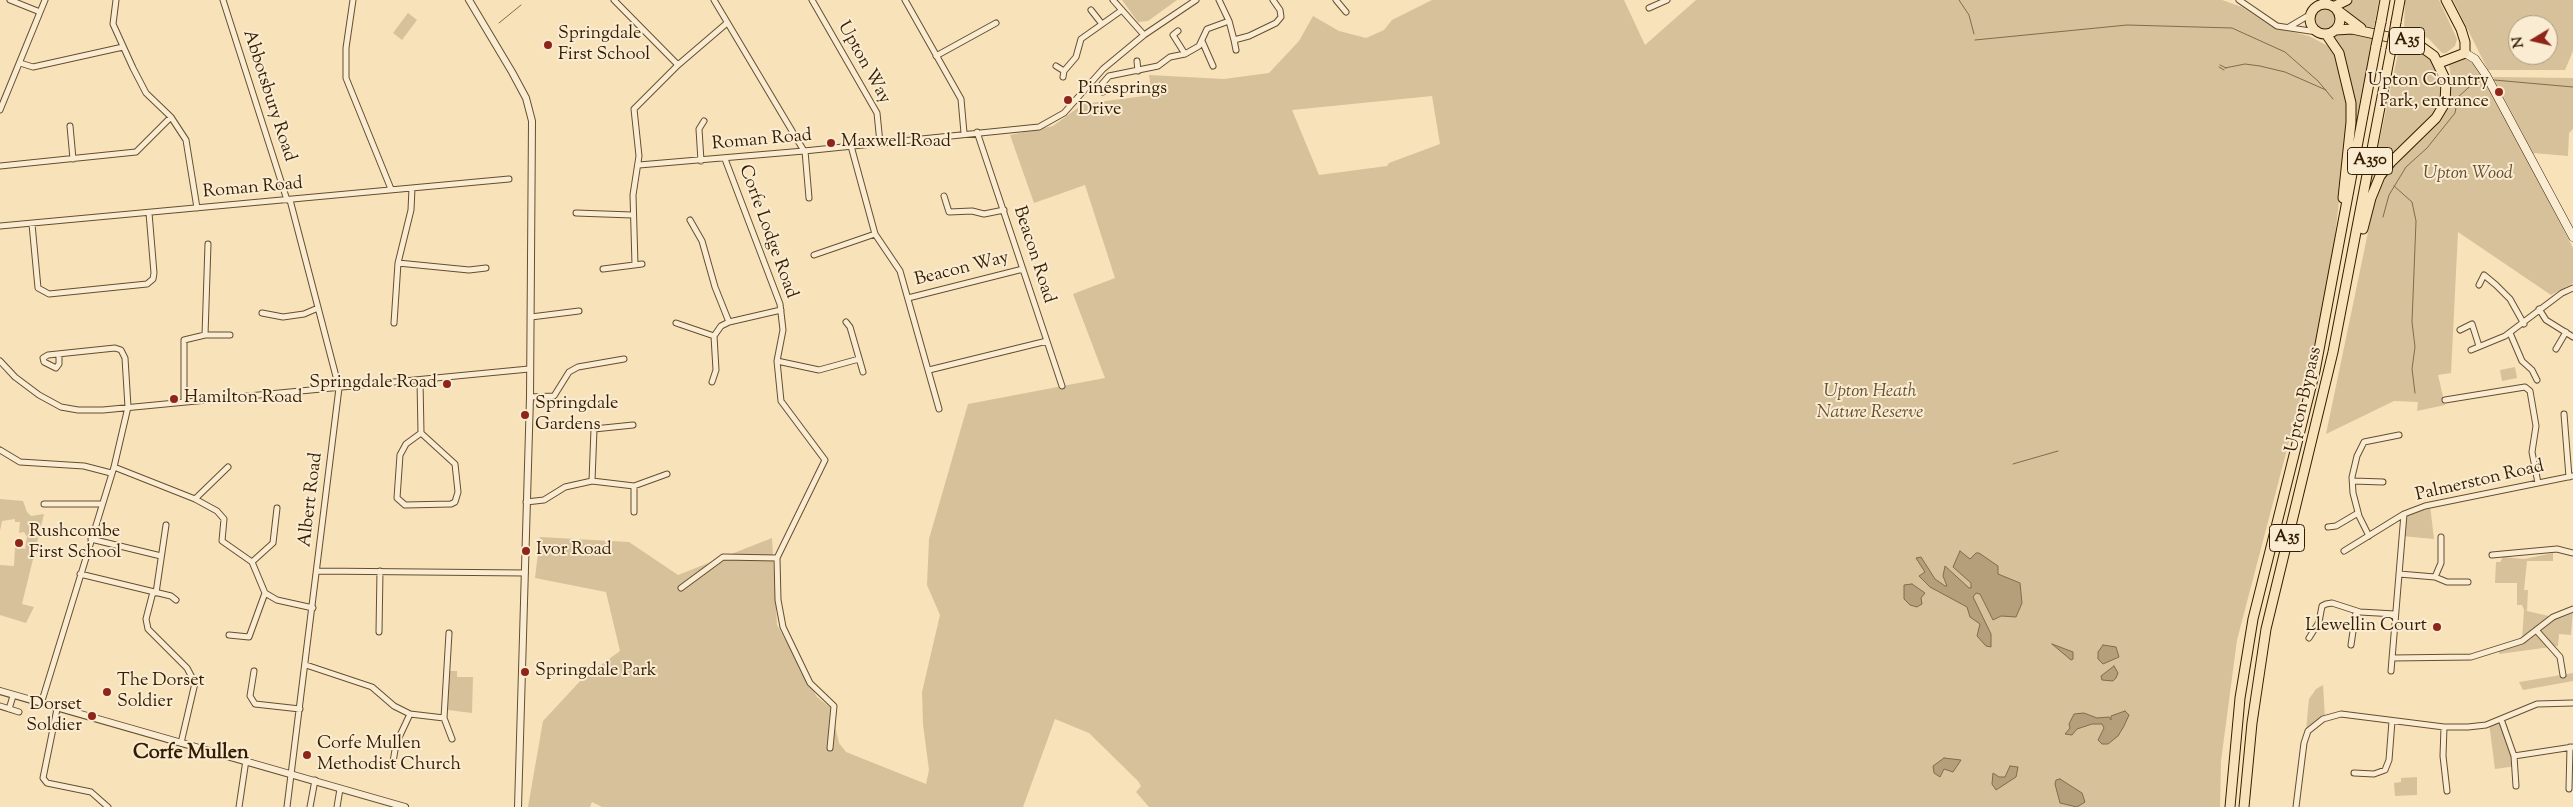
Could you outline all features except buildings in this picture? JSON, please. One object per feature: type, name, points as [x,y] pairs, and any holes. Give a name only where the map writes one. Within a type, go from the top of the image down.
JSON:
[{"type":"highway","points":[[2311,13],[2317,6],[2336,4],[2341,22],[2336,30],[2322,33],[2310,22],[2312,0]]},
{"type":"highway","name":"Upton Bypass","points":[[2229,807],[2240,698],[2258,597],[2314,370],[2337,261],[2385,0]]},
{"type":"highway","name":"Upton Bypass","points":[[2244,807],[2252,723],[2266,629],[2287,535],[2321,405],[2350,272],[2400,0]]},
{"type":"highway","points":[[2439,63],[2465,54],[2465,42],[2461,29],[2446,0]]},
{"type":"highway","name":"A35","points":[[2336,4],[2368,32]]},
{"type":"highway","name":"A35","points":[[2336,30],[2348,28],[2416,43],[2430,52],[2439,63],[2446,81],[2445,103],[2436,118],[2380,176],[2371,198],[2350,272]]},
{"type":"highway","name":"A35","points":[[2322,33],[2341,57],[2349,88],[2352,113],[2337,261]]},
{"type":"main road","points":[[2465,54],[2475,59],[2486,75],[2573,238]]},
{"type":"street","points":[[10,0],[40,12]]},
{"type":"street","points":[[0,110],[45,0]]},
{"type":"street","points":[[116,0],[113,24],[123,47],[146,93],[172,117],[186,140],[197,208]]},
{"type":"street","name":"Abbotsbury Road","points":[[223,0],[288,200]]},
{"type":"street","points":[[353,0],[346,48],[346,78],[392,190]]},
{"type":"street","points":[[469,0],[512,72],[531,113],[533,133],[530,397],[518,807]]},
{"type":"street","points":[[614,0],[678,65]]},
{"type":"street","points":[[714,0],[805,151],[810,198]]},
{"type":"street","name":"Upton Way","points":[[812,0],[877,113],[880,143]]},
{"type":"street","points":[[905,0],[961,99],[964,133]]},
{"type":"street","points":[[1113,0],[1144,35]]},
{"type":"street","points":[[977,132],[1030,129],[1049,123],[1064,113],[1103,69],[1144,35],[1196,0]]},
{"type":"street","points":[[1219,0],[1229,21],[1236,50]]},
{"type":"street","points":[[1234,40],[1249,36],[1276,23],[1280,18],[1280,10],[1273,0]]},
{"type":"street","points":[[1336,0],[1346,12]]},
{"type":"street","points":[[1649,8],[1667,0]]},
{"type":"street","points":[[2239,0],[2277,26],[2322,33]]},
{"type":"street","points":[[1091,10],[1102,24]]},
{"type":"street","points":[[1063,78],[1064,71],[1076,57],[1081,38],[1122,10]]},
{"type":"street","points":[[2288,27],[2311,13]]},
{"type":"street","points":[[1103,92],[1102,84],[1109,76],[1158,66],[1168,58],[1185,54],[1197,48],[1207,29],[1229,21]]},
{"type":"street","points":[[635,265],[632,215],[633,195],[639,165],[634,109],[678,65],[728,23]]},
{"type":"street","points":[[936,56],[996,23]]},
{"type":"street","points":[[1178,31],[1173,35],[1185,54]]},
{"type":"street","points":[[1202,41],[1212,66]]},
{"type":"street","points":[[20,63],[32,67],[123,47]]},
{"type":"street","points":[[1137,61],[1138,71]]},
{"type":"street","points":[[1056,66],[1064,71]]},
{"type":"street","points":[[0,166],[136,152],[172,117]]},
{"type":"street","points":[[701,161],[699,129],[704,121]]},
{"type":"street","points":[[70,126],[73,159]]},
{"type":"street","name":"Roman Road","points":[[639,165],[725,159],[977,132]]},
{"type":"street","name":"Beacon Road","points":[[977,132],[1062,386]]},
{"type":"street","points":[[851,146],[876,234],[900,271],[939,409]]},
{"type":"street","name":"Corfe Lodge Road","points":[[725,159],[764,257],[781,310],[783,330],[777,361],[780,401],[825,460],[777,558],[778,600],[783,627],[810,683],[834,706],[830,748]]},
{"type":"street","name":"Roman Road","points":[[0,226],[509,179]]},
{"type":"street","points":[[394,323],[398,263],[410,210],[412,188]]},
{"type":"street","points":[[944,196],[949,212],[972,211],[984,214],[1004,210]]},
{"type":"street","name":"Albert Road","points":[[287,807],[339,388],[288,200]]},
{"type":"street","points":[[32,224],[38,288],[42,292],[52,294],[147,284],[153,279],[149,213]]},
{"type":"street","points":[[576,213],[632,215]]},
{"type":"street","points":[[690,220],[702,241],[714,287],[729,322]]},
{"type":"street","points":[[814,255],[876,234]]},
{"type":"street","points":[[205,335],[208,244]]},
{"type":"street","points":[[398,263],[469,270],[486,268]]},
{"type":"street","points":[[603,269],[642,264]]},
{"type":"street","name":"Beacon Way","points":[[908,298],[1023,269]]},
{"type":"street","points":[[2479,285],[2484,275],[2510,299],[2524,324]]},
{"type":"street","points":[[2471,350],[2510,333],[2524,324],[2539,309],[2562,293],[2573,288]]},
{"type":"street","points":[[262,313],[283,317],[304,314],[318,308]]},
{"type":"street","points":[[2539,309],[2546,320],[2573,337]]},
{"type":"street","points":[[712,382],[716,370],[714,336],[721,326],[729,322],[781,310]]},
{"type":"street","points":[[531,317],[579,311]]},
{"type":"street","points":[[846,322],[850,327],[863,372]]},
{"type":"street","points":[[676,323],[714,336]]},
{"type":"street","points":[[2460,330],[2472,324],[2479,346]]},
{"type":"street","points":[[2556,349],[2566,332]]},
{"type":"street","points":[[2510,333],[2522,361],[2532,370],[2537,380]]},
{"type":"street","points":[[184,402],[184,340],[205,335],[230,335]]},
{"type":"street","points":[[929,370],[1047,341]]},
{"type":"street","points":[[41,704],[114,467],[128,407],[125,355],[121,350],[115,348],[59,354]]},
{"type":"street","points":[[530,397],[554,396],[569,372],[578,366],[624,359]]},
{"type":"street","points":[[777,361],[820,370],[859,359]]},
{"type":"street","points":[[0,361],[26,386],[61,407],[78,410],[420,381],[529,369]]},
{"type":"street","points":[[420,381],[421,433],[456,464],[458,492],[455,502],[451,504],[405,505],[397,498],[400,455],[403,448],[421,433]]},
{"type":"street","points":[[2445,400],[2525,387],[2530,391],[2536,426],[2532,452],[2538,482]]},
{"type":"street","points":[[2564,414],[2571,476]]},
{"type":"street","points":[[592,481],[594,429],[633,425]]},
{"type":"street","points":[[2369,536],[2358,513],[2352,481],[2357,456],[2364,442],[2399,436]]},
{"type":"street","points":[[0,450],[20,462],[84,466],[111,473]]},
{"type":"street","points":[[114,467],[195,499],[223,515],[222,541],[252,562],[265,593],[277,600],[313,608]]},
{"type":"street","points":[[195,499],[228,467]]},
{"type":"street","points":[[526,502],[544,500],[564,487],[592,481],[634,486],[667,474]]},
{"type":"street","name":"Palmerston Road","points":[[2344,551],[2404,514],[2425,506],[2571,476]]},
{"type":"street","points":[[2352,481],[2383,482]]},
{"type":"street","points":[[634,486],[634,512]]},
{"type":"street","points":[[44,504],[102,504]]},
{"type":"street","points":[[252,562],[273,542],[277,508]]},
{"type":"street","points":[[2328,527],[2336,526],[2358,513]]},
{"type":"street","points":[[2391,671],[2404,514]]},
{"type":"street","points":[[166,525],[155,592],[146,619],[148,629],[187,668],[195,683],[181,743]]},
{"type":"street","points":[[2435,576],[2441,563],[2441,537]]},
{"type":"street","points":[[91,539],[161,556]]},
{"type":"street","points":[[2492,555],[2557,548],[2573,553]]},
{"type":"street","points":[[681,588],[723,557],[777,558]]},
{"type":"street","points":[[317,571],[525,573]]},
{"type":"street","points":[[379,632],[380,572]]},
{"type":"street","points":[[80,574],[155,592],[176,600]]},
{"type":"street","points":[[2399,574],[2435,576],[2452,583],[2468,582]]},
{"type":"street","points":[[229,635],[249,637],[265,593]]},
{"type":"street","points":[[2310,638],[2319,622],[2322,606],[2326,604],[2358,612],[2395,614]]},
{"type":"street","points":[[2392,658],[2472,657],[2522,640],[2553,617],[2573,609]]},
{"type":"street","points":[[2351,645],[2358,612]]},
{"type":"street","points":[[2536,630],[2560,657],[2563,675]]},
{"type":"street","points":[[449,633],[444,718],[452,739]]},
{"type":"street","points":[[306,666],[372,687],[394,706],[410,714],[444,718]]},
{"type":"street","points":[[254,671],[250,696],[254,704],[300,709]]},
{"type":"street","points":[[0,691],[58,709],[292,773],[387,805],[405,807]]},
{"type":"street","points":[[9,709],[13,696]]},
{"type":"street","points":[[2296,807],[2304,743],[2308,731],[2324,719],[2341,714],[2444,727],[2478,727],[2537,704],[2573,703]]},
{"type":"street","points":[[0,706],[19,712]]},
{"type":"street","points":[[58,709],[43,778],[47,783],[91,792],[108,807]]},
{"type":"street","points":[[394,762],[396,744],[410,714]]},
{"type":"street","points":[[2501,719],[2514,756],[2516,786]]},
{"type":"street","points":[[2354,773],[2374,774],[2385,770],[2389,760],[2392,721]]},
{"type":"street","points":[[2444,727],[2443,756],[2447,791]]},
{"type":"street","points":[[2514,756],[2572,747],[2569,789]]},
{"type":"street","points":[[239,807],[246,760]]},
{"type":"street","points":[[310,807],[315,780]]},
{"type":"street","points":[[337,807],[340,789]]},
{"type":"green space","points":[[1122,0],[1177,0],[1148,21],[1138,22]]},
{"type":"green space","name":"Upton Heath Nature Reserve","points":[[1432,0],[1624,0],[1645,45],[1696,0],[2222,0],[2242,7],[2272,27],[2309,36],[2332,48],[2338,58],[2347,100],[2348,122],[2329,289],[2237,640],[2221,761],[2220,807],[1149,807],[1136,792],[1141,786],[1138,781],[1089,733],[1055,719],[1023,807],[602,807],[592,802],[590,807],[528,807],[543,721],[583,678],[620,651],[606,592],[535,578],[540,537],[629,542],[678,575],[772,538],[777,625],[817,697],[831,708],[839,743],[846,752],[926,784],[929,770],[923,724],[922,692],[940,615],[927,585],[929,539],[968,404],[1105,378],[1073,294],[1115,278],[1085,185],[1034,203],[1010,135],[1053,126],[1083,104],[1152,95],[1149,75],[1224,79],[1269,73],[1299,41],[1313,16],[1339,31],[1366,38],[1384,30],[1392,20]],"holes":[[[1432,96],[1440,144],[1389,163],[1387,166],[1319,175],[1292,110]]]},
{"type":"green space","points":[[2354,0],[2379,0],[2374,27],[2368,29],[2359,24],[2344,7]]},
{"type":"green space","points":[[2405,0],[2439,0],[2457,39],[2455,46],[2446,53],[2442,53],[2428,38],[2404,31]]},
{"type":"green space","points":[[2453,0],[2573,0],[2573,51],[2565,70],[2488,70]]},
{"type":"green space","points":[[2326,8],[2334,11],[2337,19],[2334,27],[2326,30],[2318,27],[2315,19],[2318,11]]},
{"type":"green space","points":[[408,13],[417,20],[402,40],[393,33]]},
{"type":"green space","points":[[2347,31],[2373,37],[2359,130],[2353,151],[2354,130],[2333,38]]},
{"type":"green space","points":[[2400,44],[2416,48],[2430,58],[2438,70],[2441,99],[2434,113],[2382,165],[2370,185]]},
{"type":"green space","name":"Upton Wood","points":[[2464,57],[2475,64],[2492,91],[2573,248],[2573,283],[2551,295],[2458,232],[2451,373],[2438,375],[2445,405],[2417,411],[2418,402],[2394,401],[2326,434],[2377,189],[2391,170],[2446,111],[2451,76],[2449,65],[2455,60]]},
{"type":"green space","points":[[2493,77],[2573,78],[2573,129],[2569,133],[2568,156],[2533,153]]},
{"type":"green space","points":[[2515,367],[2517,378],[2502,381],[2500,370]]},
{"type":"green space","points":[[0,499],[23,501],[27,512],[31,516],[44,514],[22,604],[34,607],[26,623],[0,615],[0,565],[14,566],[15,547],[25,549],[27,537],[24,532],[19,533],[20,522],[15,522],[15,519],[2,521],[0,531]]},
{"type":"green space","points":[[2430,505],[2434,539],[2402,536],[2404,514]]},
{"type":"green space","points":[[2553,553],[2553,561],[2527,561],[2524,590],[2528,590],[2527,611],[2553,617],[2573,610],[2571,635],[2559,634],[2558,646],[2499,654],[2500,649],[2522,640],[2524,610],[2522,605],[2517,605],[2517,583],[2495,583],[2496,562],[2500,562],[2503,557],[2524,559]]},
{"type":"green space","points":[[449,671],[457,671],[457,677],[473,677],[472,713],[448,710]]},
{"type":"green space","points":[[2573,673],[2573,681],[2523,690],[2519,682]]},
{"type":"green space","points":[[2323,685],[2325,718],[2316,724],[2305,741],[2309,699],[2316,689]]},
{"type":"green space","points":[[2501,719],[2516,766],[2495,769],[2489,723]]},
{"type":"green space","points":[[2417,777],[2417,795],[2395,796],[2394,783],[2401,782],[2401,778]]},
{"type":"shaded area","points":[[1960,551],[1970,559],[1976,553],[1979,553],[1998,566],[1998,574],[2020,583],[2022,603],[2016,617],[2001,616],[1993,620],[1980,594],[1976,593],[1973,597],[1991,634],[1991,647],[1986,646],[1977,636],[1980,624],[1970,617],[1967,607],[1930,587],[1919,576],[1925,572],[1916,558],[1921,557],[1935,579],[1945,586],[1947,586],[1943,576],[1945,566],[1971,588],[1971,583],[1953,567]]},
{"type":"shaded area","points":[[1912,584],[1925,593],[1921,598],[1922,604],[1917,607],[1910,605],[1904,599],[1904,585]]},
{"type":"shaded area","points":[[2052,644],[2073,652],[2073,659],[2071,660]]},
{"type":"shaded area","points":[[2103,645],[2116,647],[2119,657],[2103,664],[2098,659],[2098,652]]},
{"type":"shaded area","points":[[2114,666],[2118,673],[2116,678],[2113,681],[2102,680],[2101,676]]},
{"type":"shaded area","points":[[2125,711],[2129,715],[2124,726],[2118,736],[2108,744],[2102,744],[2098,740],[2104,728],[2102,724],[2092,724],[2077,729],[2072,735],[2065,734],[2070,728],[2069,724],[2074,714],[2084,713],[2097,718],[2109,717],[2111,720],[2111,716]]},
{"type":"shaded area","points":[[1944,758],[1961,760],[1953,772],[1944,769],[1940,777],[1934,773],[1933,766]]},
{"type":"shaded area","points":[[2010,766],[2018,767],[2016,777],[1996,790],[1992,784],[1993,773],[1999,777],[2005,777]]},
{"type":"shaded area","points":[[2060,779],[2082,793],[2085,802],[2077,807],[2060,803],[2055,784],[2056,780]]},
{"type":"waterway","points":[[1959,0],[1969,15],[1974,34]]},
{"type":"waterway","points":[[499,23],[521,5]]},
{"type":"waterway","points":[[1975,40],[2127,25],[2232,28],[2285,52],[2318,81],[2333,99]]},
{"type":"waterway","points":[[2225,68],[2245,64],[2260,66],[2285,72],[2326,90]]},
{"type":"waterway","points":[[2220,65],[2226,68]]},
{"type":"waterway","points":[[2219,67],[2224,70]]},
{"type":"waterway","points":[[2383,217],[2389,195],[2406,167],[2427,148],[2455,113],[2458,97],[2476,81],[2486,80]]},
{"type":"waterway","points":[[2494,80],[2573,87]]},
{"type":"waterway","points":[[2394,186],[2412,202],[2416,221],[2412,322],[2415,347],[2412,369],[2415,393]]},
{"type":"waterway","points":[[2013,464],[2058,451]]},
{"type":"place","name":"Springdale First School","points":[[548,45]]},
{"type":"place","name":"Upton Country Park, entrance","points":[[2499,92]]},
{"type":"place","name":"Pinesprings Drive","points":[[1068,100]]},
{"type":"place","name":"Maxwell Road","points":[[831,143]]},
{"type":"place","name":"Springdale Road","points":[[447,384]]},
{"type":"place","name":"Hamilton Road","points":[[174,399]]},
{"type":"place","name":"Springdale Gardens","points":[[525,415]]},
{"type":"place","name":"Rushcombe First School","points":[[19,543]]},
{"type":"place","name":"Ivor Road","points":[[526,551]]},
{"type":"place","name":"Llewellin Court","points":[[2437,627]]},
{"type":"place","name":"Springdale Park","points":[[525,672]]},
{"type":"place","name":"The Dorset Soldier","points":[[107,692]]},
{"type":"place","name":"Dorset Soldier","points":[[92,716]]},
{"type":"place","name":"Corfe Mullen Methodist Church","points":[[307,755]]},
{"type":"district","name":"Corfe Mullen","points":[[191,755]]}]
